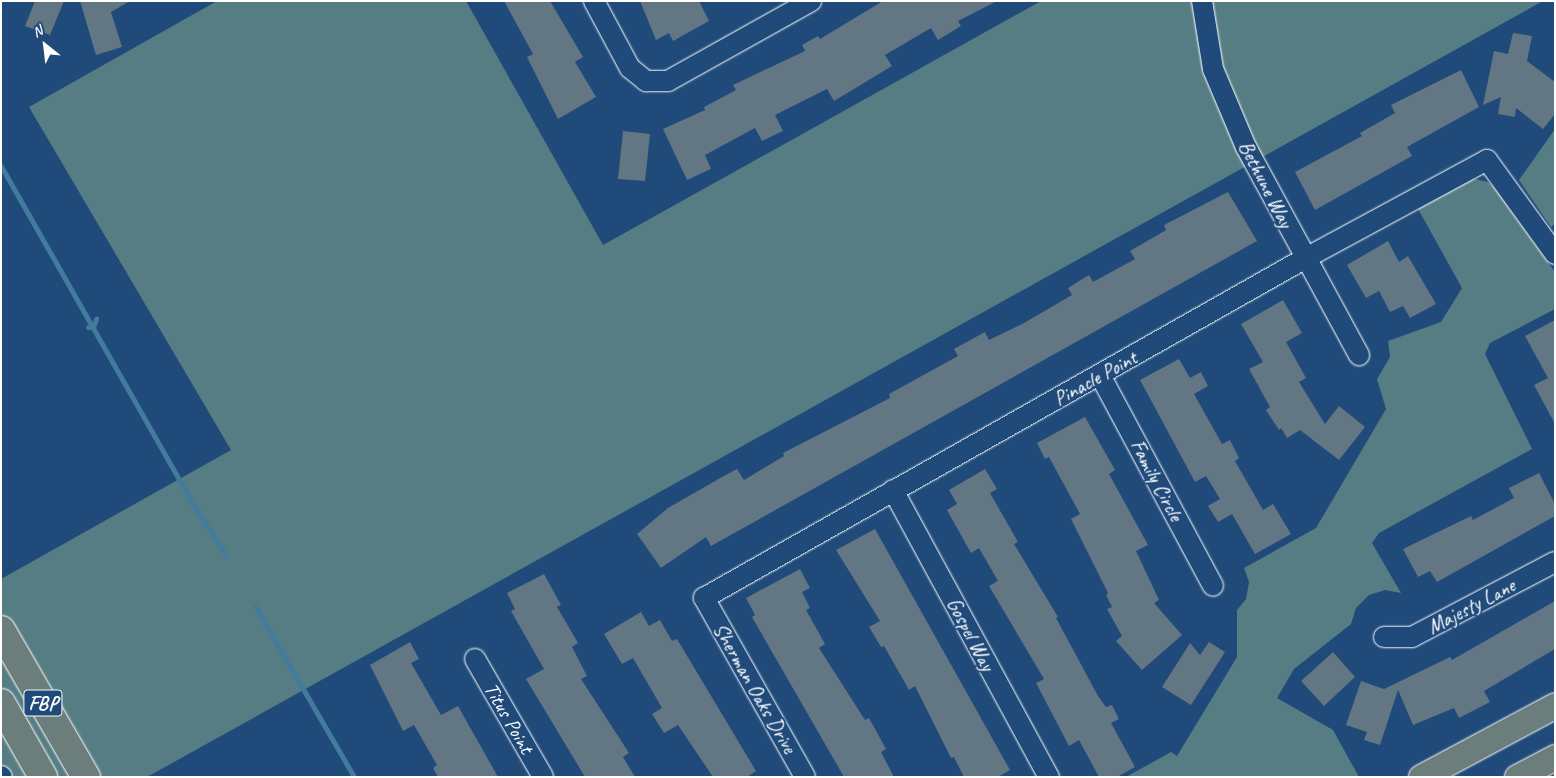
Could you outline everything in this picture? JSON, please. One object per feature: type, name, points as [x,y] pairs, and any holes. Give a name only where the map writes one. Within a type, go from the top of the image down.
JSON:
[{"type":"highway","name":"FBP","points":[[1,630],[86,777]]},
{"type":"highway","name":"FBP","points":[[1,703],[43,777]]},
{"type":"main road","points":[[1421,777],[1555,705]]},
{"type":"main road","points":[[1517,777],[1555,757]]},
{"type":"street","points":[[594,1],[630,68],[646,81],[668,81],[811,1]]},
{"type":"street","name":"Bethune Way","points":[[1202,1],[1213,69],[1246,147],[1304,259],[1359,355]]},
{"type":"street","name":"Pinacle Point","points":[[704,598],[1304,259],[1487,160],[1555,254]]},
{"type":"street","name":"Family Circle","points":[[1100,375],[1213,586]]},
{"type":"street","name":"Gospel Way","points":[[893,490],[1049,777]]},
{"type":"street","name":"Majesty Lane","points":[[1384,637],[1412,637],[1555,562]]},
{"type":"street","name":"Sherman Oaks Drive","points":[[704,598],[805,777]]},
{"type":"street","name":"Titus Point","points":[[475,659],[543,777]]},
{"type":"green space","points":[[217,1],[466,1],[603,245],[1041,1],[1543,1],[147,777],[1,777],[1,579],[231,450],[29,107]]},
{"type":"green space","points":[[1555,129],[1555,224],[1551,227],[1519,180]]},
{"type":"green space","points":[[1475,179],[1488,182],[1497,190],[1555,272],[1555,309],[1490,343],[1485,354],[1532,449],[1379,533],[1372,543],[1401,593],[1385,590],[1369,595],[1356,608],[1351,624],[1294,669],[1277,698],[1333,730],[1359,777],[1126,777],[1171,752],[1177,756],[1237,657],[1237,610],[1246,599],[1249,582],[1244,568],[1316,528],[1386,409],[1377,379],[1390,357],[1388,341],[1441,322],[1462,288],[1417,207],[1463,182]]},
{"type":"building","points":[[35,1],[64,1],[50,35],[25,26]]},
{"type":"building","points":[[80,1],[130,1],[111,12],[122,47],[96,55]]},
{"type":"building","points":[[504,1],[550,1],[583,57],[575,62],[596,97],[558,119],[527,57],[533,54]]},
{"type":"building","points":[[640,1],[699,1],[709,21],[673,41],[669,33],[656,40]]},
{"type":"building","points":[[883,1],[997,1],[958,21],[961,26],[938,40],[931,28],[885,55],[892,66],[834,101],[827,89],[775,115],[783,131],[762,141],[755,128],[705,155],[711,169],[687,180],[663,129],[705,110],[704,107],[736,90],[733,85],[805,51],[802,45],[818,36],[820,39]]},
{"type":"building","points":[[1513,33],[1532,36],[1527,61],[1555,82],[1555,114],[1543,129],[1516,108],[1515,117],[1498,114],[1501,97],[1483,105],[1494,51],[1508,54]]},
{"type":"building","points":[[1461,70],[1479,107],[1407,147],[1412,156],[1315,210],[1295,172],[1362,136],[1360,133],[1395,113],[1391,105]]},
{"type":"building","points":[[623,131],[650,134],[645,181],[618,179]]},
{"type":"building","points":[[1228,192],[1257,241],[711,546],[706,537],[661,568],[637,534],[668,508],[722,477],[737,469],[744,480],[784,456],[783,453],[890,398],[889,394],[958,356],[954,349],[985,332],[989,340],[1024,323],[1072,295],[1068,288],[1089,275],[1093,282],[1135,259],[1130,251],[1166,230],[1164,225]]},
{"type":"building","points":[[1388,241],[1399,262],[1408,256],[1436,304],[1410,318],[1403,306],[1390,312],[1379,291],[1366,298],[1347,265]]},
{"type":"building","points":[[1283,300],[1302,333],[1286,342],[1306,378],[1299,382],[1325,424],[1339,406],[1365,427],[1339,460],[1300,430],[1287,438],[1281,428],[1279,430],[1266,410],[1270,407],[1249,369],[1263,362],[1241,324]]},
{"type":"building","points":[[1555,320],[1555,424],[1534,385],[1548,378],[1525,336]]},
{"type":"building","points":[[1179,359],[1190,378],[1201,372],[1208,386],[1194,394],[1222,444],[1230,440],[1239,458],[1235,461],[1263,510],[1273,504],[1291,534],[1255,554],[1232,514],[1218,522],[1208,506],[1220,499],[1206,476],[1195,482],[1140,380]]},
{"type":"building","points":[[1085,417],[1115,470],[1109,474],[1148,545],[1136,551],[1159,600],[1154,603],[1182,635],[1142,670],[1116,641],[1122,636],[1107,609],[1112,607],[1106,595],[1108,593],[1071,519],[1080,514],[1049,457],[1045,459],[1037,443]]},
{"type":"building","points":[[985,469],[997,489],[990,493],[1018,542],[1014,544],[1058,617],[1056,618],[1098,696],[1106,707],[1112,705],[1119,719],[1111,723],[1135,767],[1117,777],[1099,777],[1079,740],[1069,746],[1036,683],[1044,679],[989,586],[998,581],[979,548],[971,553],[947,510],[957,504],[949,490]]},
{"type":"building","points":[[1539,473],[1555,504],[1555,516],[1437,582],[1430,571],[1418,577],[1403,549],[1471,516],[1473,520],[1514,498],[1509,488]]},
{"type":"building","points":[[875,529],[1010,770],[998,777],[964,777],[954,757],[951,758],[915,686],[909,690],[884,646],[881,647],[869,627],[880,621],[836,550]]},
{"type":"building","points":[[800,569],[810,588],[802,592],[810,608],[806,610],[825,644],[819,648],[865,720],[869,718],[886,749],[881,752],[894,777],[844,777],[752,617],[755,615],[746,598]]},
{"type":"building","points":[[544,574],[561,605],[557,607],[578,643],[572,647],[587,676],[581,679],[629,753],[623,757],[635,777],[585,777],[526,679],[544,669],[511,611],[515,609],[507,593]]},
{"type":"building","points":[[1555,601],[1555,649],[1484,691],[1490,702],[1459,718],[1454,708],[1413,725],[1398,690],[1380,745],[1364,740],[1367,732],[1346,725],[1361,681],[1384,689],[1450,657],[1452,660]]},
{"type":"building","points":[[641,612],[649,626],[660,620],[672,641],[677,639],[756,771],[747,777],[713,777],[678,725],[664,733],[652,714],[662,708],[633,658],[622,664],[604,634]]},
{"type":"building","points":[[410,642],[419,659],[411,663],[441,715],[458,706],[498,777],[438,777],[433,768],[437,765],[414,725],[403,731],[370,665]]},
{"type":"building","points":[[1209,642],[1225,652],[1191,705],[1162,687],[1190,643],[1200,655]]},
{"type":"building","points":[[1333,652],[1355,677],[1324,706],[1301,681]]},
{"type":"waterway","points":[[1,166],[194,506],[226,555]]},
{"type":"waterway","points":[[88,327],[93,327],[96,319]]},
{"type":"waterway","points":[[255,606],[354,777]]}]
